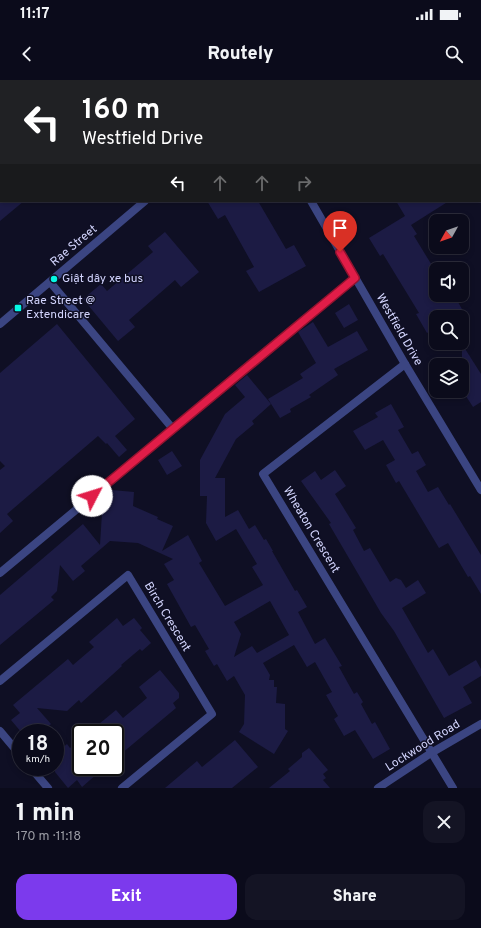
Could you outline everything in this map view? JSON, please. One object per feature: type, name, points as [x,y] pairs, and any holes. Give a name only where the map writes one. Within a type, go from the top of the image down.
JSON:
[{"type":"street","name":"Rae Street","points":[[0,324],[144,202]]},
{"type":"street","name":"Westfield Drive","points":[[311,202],[405,364],[481,490]]},
{"type":"street","points":[[0,573],[355,278]]},
{"type":"street","points":[[50,282],[173,429]]},
{"type":"street","name":"Wheaton Crescent","points":[[405,364],[263,474],[431,753]]},
{"type":"street","name":"Birch Crescent","points":[[0,681],[128,575],[212,714],[122,788]]},
{"type":"street","name":"Lockwood Road","points":[[378,788],[431,753],[481,724]]},
{"type":"street","points":[[0,731],[12,745]]},
{"type":"street","points":[[431,753],[453,788]]},
{"type":"street","points":[[38,776],[48,788]]},
{"type":"building","points":[[0,202],[23,202],[0,221]]},
{"type":"building","points":[[208,202],[259,202],[286,249],[294,245],[306,266],[259,292],[246,271],[254,267],[225,215],[218,219]]},
{"type":"building","points":[[397,202],[447,202],[411,225],[417,234],[414,236],[430,262],[429,302],[458,302],[462,310],[429,310],[429,332],[427,333],[416,314],[419,313],[383,254],[380,256],[369,238],[405,216]]},
{"type":"building","points":[[165,232],[199,272],[181,287],[175,280],[129,320],[135,327],[118,341],[83,299],[101,284],[107,291],[153,252],[148,246]]},
{"type":"building","points":[[349,304],[358,320],[344,328],[335,313]]},
{"type":"building","points":[[313,322],[328,347],[357,331],[368,350],[334,369],[338,375],[309,395],[311,397],[290,409],[291,412],[280,418],[268,399],[303,378],[300,374],[316,363],[298,332]]},
{"type":"building","points":[[57,324],[135,419],[115,436],[127,450],[119,457],[107,443],[106,444],[98,436],[7,514],[13,521],[0,533],[0,470],[5,466],[0,461],[0,373]]},
{"type":"building","points":[[462,350],[466,350],[481,374],[481,402],[473,407],[467,398],[469,398],[469,358],[462,358]]},
{"type":"building","points":[[247,375],[271,404],[252,421],[254,424],[236,439],[215,478],[225,478],[225,517],[238,510],[249,529],[255,525],[264,540],[266,539],[295,591],[297,590],[307,607],[298,612],[315,644],[325,638],[342,666],[339,667],[354,694],[357,692],[363,702],[361,704],[372,724],[375,722],[390,749],[373,759],[355,730],[344,736],[334,719],[338,716],[326,695],[332,692],[315,662],[307,667],[294,645],[263,663],[270,675],[269,680],[274,680],[274,687],[277,687],[276,703],[285,704],[285,729],[288,731],[274,754],[239,732],[244,724],[245,695],[234,676],[227,681],[217,664],[214,666],[205,651],[209,649],[195,625],[191,627],[167,584],[174,580],[164,564],[173,559],[138,543],[110,541],[81,566],[85,571],[73,581],[60,565],[57,591],[51,597],[54,600],[0,645],[0,595],[83,524],[100,545],[103,497],[111,498],[112,490],[134,492],[133,506],[158,517],[157,519],[173,526],[162,551],[188,535],[202,561],[199,563],[225,606],[263,585],[252,567],[257,564],[236,529],[216,541],[206,523],[207,496],[200,496],[200,460],[225,414],[245,397],[235,385]],"holes":[[[270,601],[289,635],[257,653],[252,646],[234,657],[241,634],[234,622]]]},
{"type":"building","points":[[391,404],[404,427],[398,430],[412,454],[418,451],[426,465],[416,471],[428,492],[438,487],[481,555],[481,594],[470,576],[468,577],[448,543],[439,548],[399,481],[396,483],[386,465],[395,460],[383,440],[365,450],[353,431],[378,417],[375,413]]},
{"type":"building","points":[[172,451],[182,466],[167,475],[158,460]]},
{"type":"building","points":[[335,470],[346,486],[335,494],[356,528],[353,530],[364,551],[370,548],[390,582],[396,578],[401,580],[406,588],[418,580],[426,593],[402,608],[428,653],[433,649],[449,676],[476,660],[481,669],[481,676],[463,687],[472,703],[444,718],[394,631],[381,613],[329,524],[331,523],[301,481],[315,471],[321,480]]},
{"type":"building","points":[[117,618],[123,626],[134,618],[142,628],[140,630],[151,643],[142,651],[140,649],[121,665],[122,666],[81,703],[79,700],[67,711],[37,708],[51,724],[14,724],[11,720],[20,713],[13,705],[68,659],[73,665],[94,647],[89,642]]},
{"type":"building","points":[[160,670],[179,693],[179,698],[173,703],[176,708],[124,751],[124,724],[99,724],[116,710],[123,718],[147,698],[139,687]]},
{"type":"building","points":[[235,740],[258,767],[232,788],[165,788],[197,761],[202,767]]},
{"type":"building","points":[[67,744],[70,748],[72,747],[72,776],[95,776],[82,787],[77,780],[68,788],[58,776],[64,776],[64,747]]},
{"type":"building","points":[[309,748],[328,770],[323,774],[326,778],[323,780],[330,788],[269,788],[290,771],[288,769],[302,757],[302,753]]},
{"type":"place","name":"Giật dây xe bus","points":[[54,279]]},
{"type":"place","name":"Rae Street @ Extendicare","points":[[18,308]]},
{"type":"route","points":[[92,496],[355,278],[340,252]]}]
